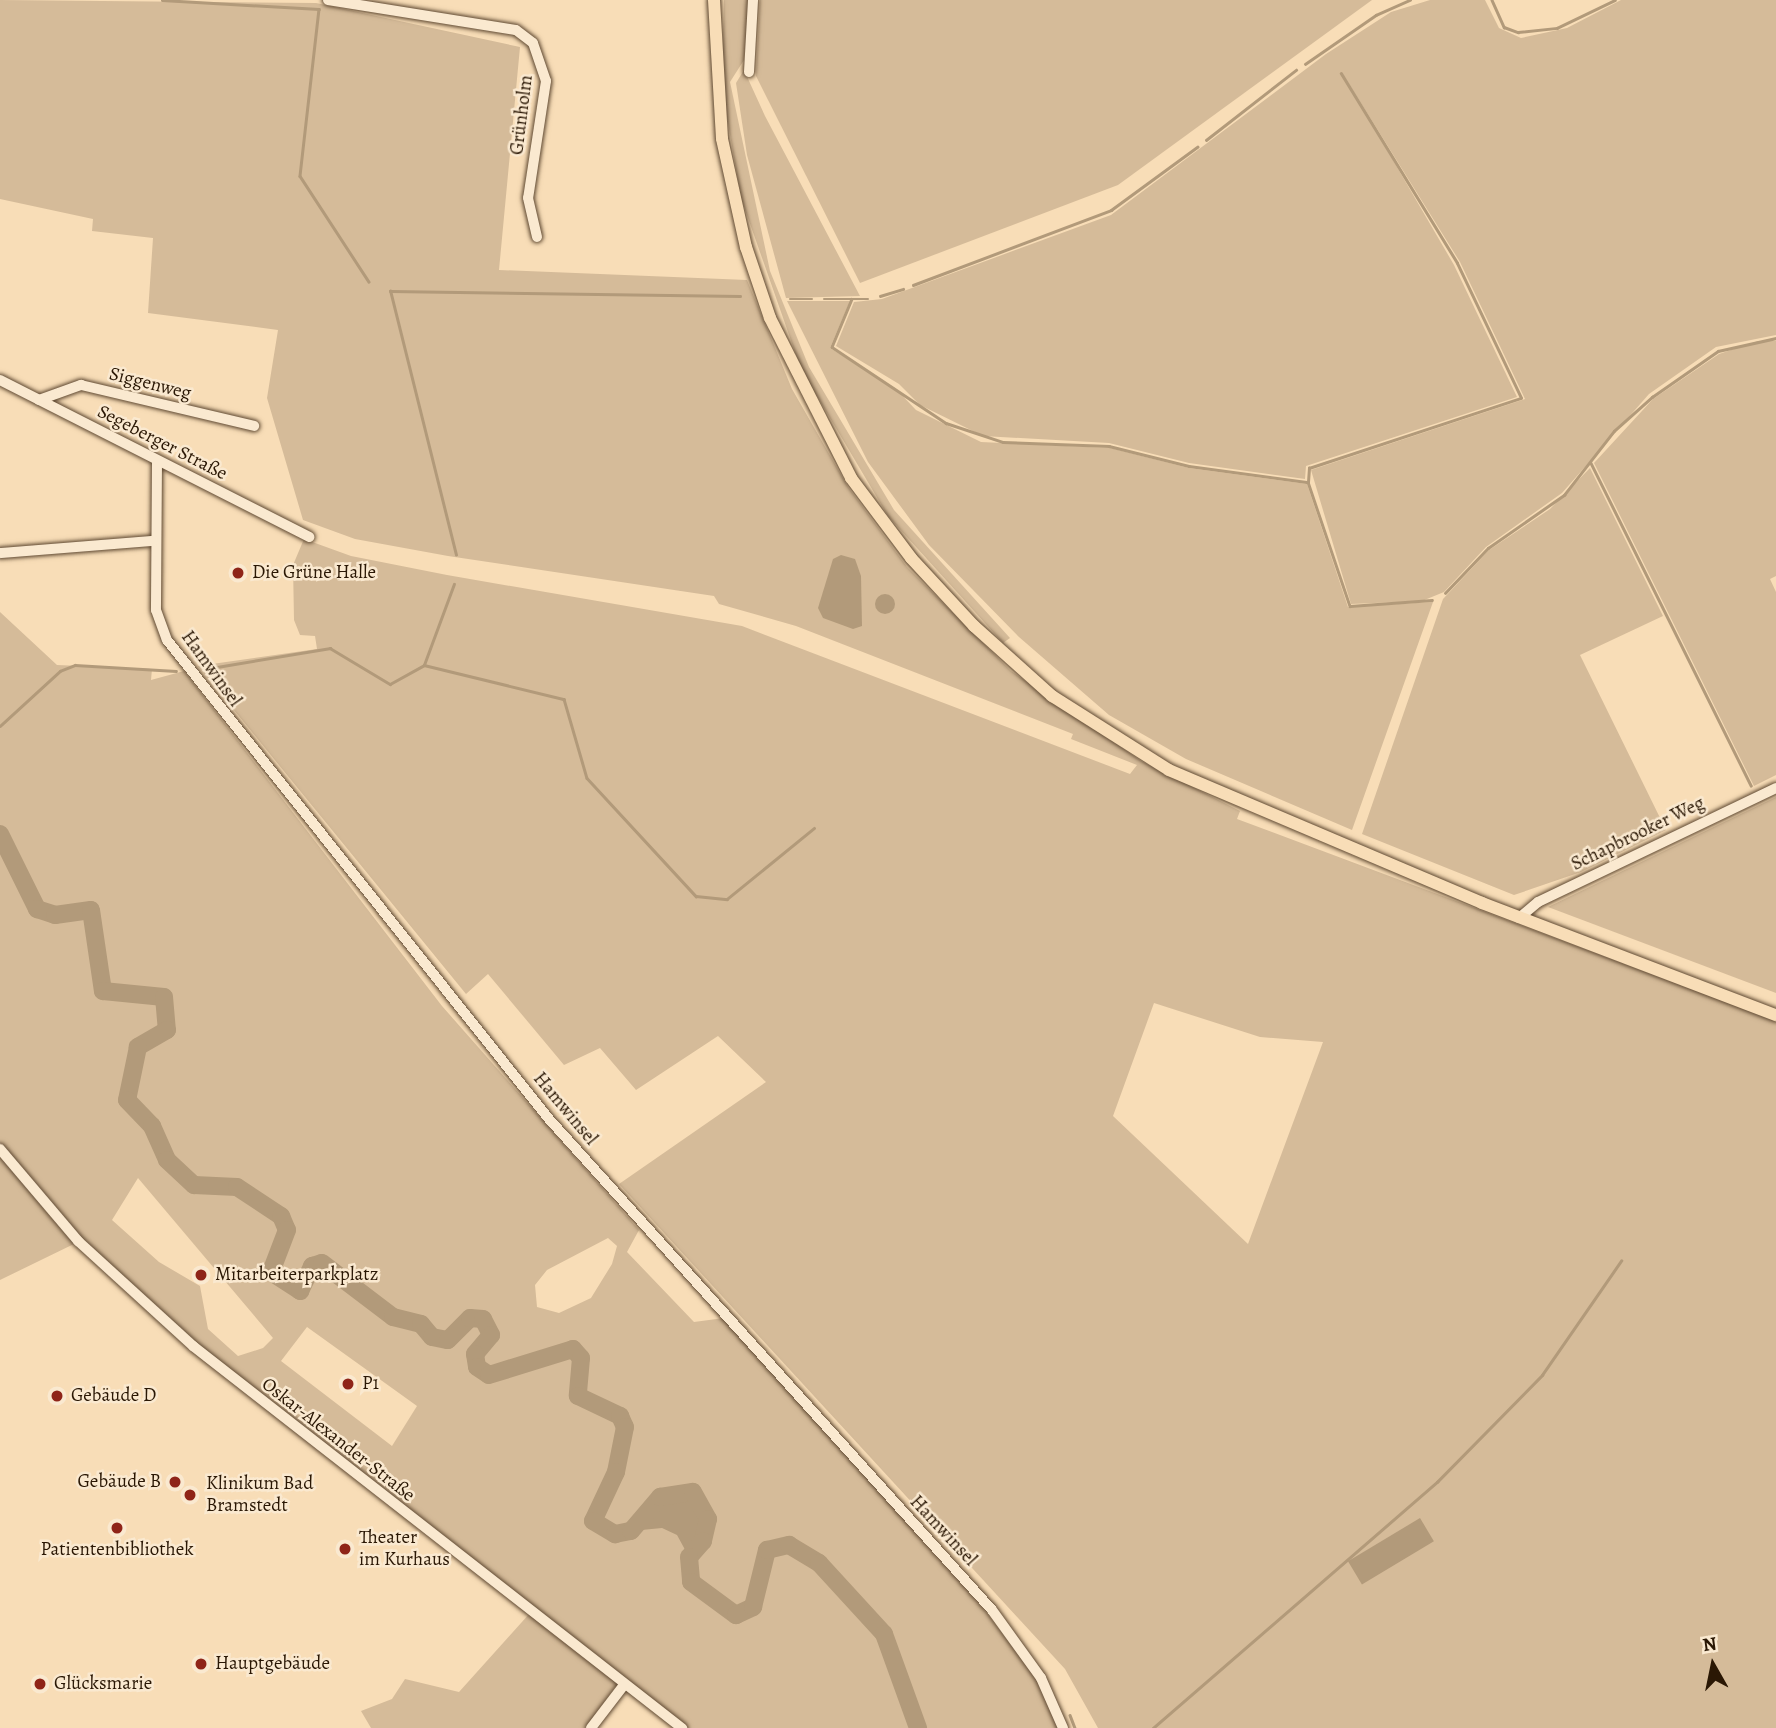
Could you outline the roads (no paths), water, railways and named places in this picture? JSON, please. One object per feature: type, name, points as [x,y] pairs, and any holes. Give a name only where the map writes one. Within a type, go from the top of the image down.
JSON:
[{"type":"main road","points":[[714,0],[722,139],[766,308],[820,425],[911,558],[1052,696],[1169,770],[1519,918],[1776,1015]]},
{"type":"street","name":"Grünholm","points":[[328,0],[516,30],[533,43],[546,81],[528,198],[537,237]]},
{"type":"street","points":[[749,72],[753,0]]},
{"type":"street","name":"Segeberger Straße","points":[[0,380],[310,537]]},
{"type":"street","name":"Siggenweg","points":[[39,400],[81,385],[254,426]]},
{"type":"street","name":"Hamwinsel","points":[[156,461],[153,541],[156,610],[167,640],[241,740],[549,1119],[992,1610],[1041,1678],[1063,1728]]},
{"type":"street","points":[[0,553],[153,541]]},
{"type":"street","name":"Schapbrooker Weg","points":[[1519,918],[1538,902],[1776,788]]},
{"type":"street","name":"Oskar-Alexander-Straße","points":[[0,1149],[53,1215],[173,1329],[682,1728]]},
{"type":"street","points":[[591,1728],[624,1685]]},
{"type":"waterway","points":[[162,0],[319,9],[300,176],[369,282]]},
{"type":"waterway","points":[[1305,64],[1376,15],[1410,0]]},
{"type":"waterway","points":[[1492,0],[1504,27],[1518,32],[1557,28],[1615,0]]},
{"type":"waterway","points":[[1206,140],[1296,70]]},
{"type":"waterway","points":[[1308,482],[1309,468],[1521,398],[1457,263],[1341,74]]},
{"type":"waterway","points":[[913,285],[1111,210],[1197,147]]},
{"type":"waterway","points":[[880,296],[903,289]]},
{"type":"waterway","points":[[456,555],[390,291],[740,296]]},
{"type":"waterway","points":[[790,299],[812,299]]},
{"type":"waterway","points":[[824,299],[868,299]]},
{"type":"waterway","points":[[852,299],[832,347],[946,423],[1003,442],[1109,446],[1189,466],[1308,482],[1350,606],[1432,600]]},
{"type":"waterway","points":[[1445,593],[1488,548],[1564,495],[1614,431],[1652,397],[1718,351],[1776,338]]},
{"type":"waterway","points":[[1591,463],[1751,786]]},
{"type":"waterway","points":[[205,669],[330,648],[390,684],[424,665],[454,584]]},
{"type":"waterway","points":[[0,726],[60,671],[75,665],[176,671]]},
{"type":"waterway","points":[[424,665],[564,699],[587,778],[696,896],[727,899],[814,828]]},
{"type":"waterway","points":[[0,834],[37,909],[55,915],[91,910],[103,991],[164,997],[167,1030],[138,1047],[127,1100],[152,1126],[167,1160],[194,1185],[237,1187],[281,1216],[287,1230],[271,1272],[300,1291],[312,1266],[322,1263],[393,1317],[421,1324],[432,1337],[448,1340],[470,1318],[483,1319],[491,1335],[475,1354],[477,1367],[489,1375],[573,1349],[581,1358],[578,1396],[620,1416],[625,1427],[616,1472],[593,1521],[615,1534],[631,1531],[660,1497],[693,1492],[708,1519],[703,1541],[689,1557],[691,1582],[736,1615],[753,1607],[767,1550],[789,1545],[819,1563],[884,1634],[918,1728]]},
{"type":"waterway","points":[[1153,1728],[1437,1482],[1542,1375],[1621,1261]]},
{"type":"waterway","points":[[1070,1715],[1075,1728]]},
{"type":"place","name":"Die Grüne Halle","points":[[238,573]]},
{"type":"place","name":"Mitarbeiterparkplatz","points":[[201,1275]]},
{"type":"place","name":"P1","points":[[348,1384]]},
{"type":"place","name":"Gebäude D","points":[[57,1396]]},
{"type":"place","name":"Gebäude B","points":[[175,1482]]},
{"type":"place","name":"Klinikum Bad Bramstedt","points":[[190,1495]]},
{"type":"place","name":"Patientenbibliothek","points":[[117,1528]]},
{"type":"place","name":"Theater im Kurhaus","points":[[345,1549]]},
{"type":"place","name":"Hauptgebäude","points":[[201,1664]]},
{"type":"place","name":"Glücksmarie","points":[[40,1684]]}]
